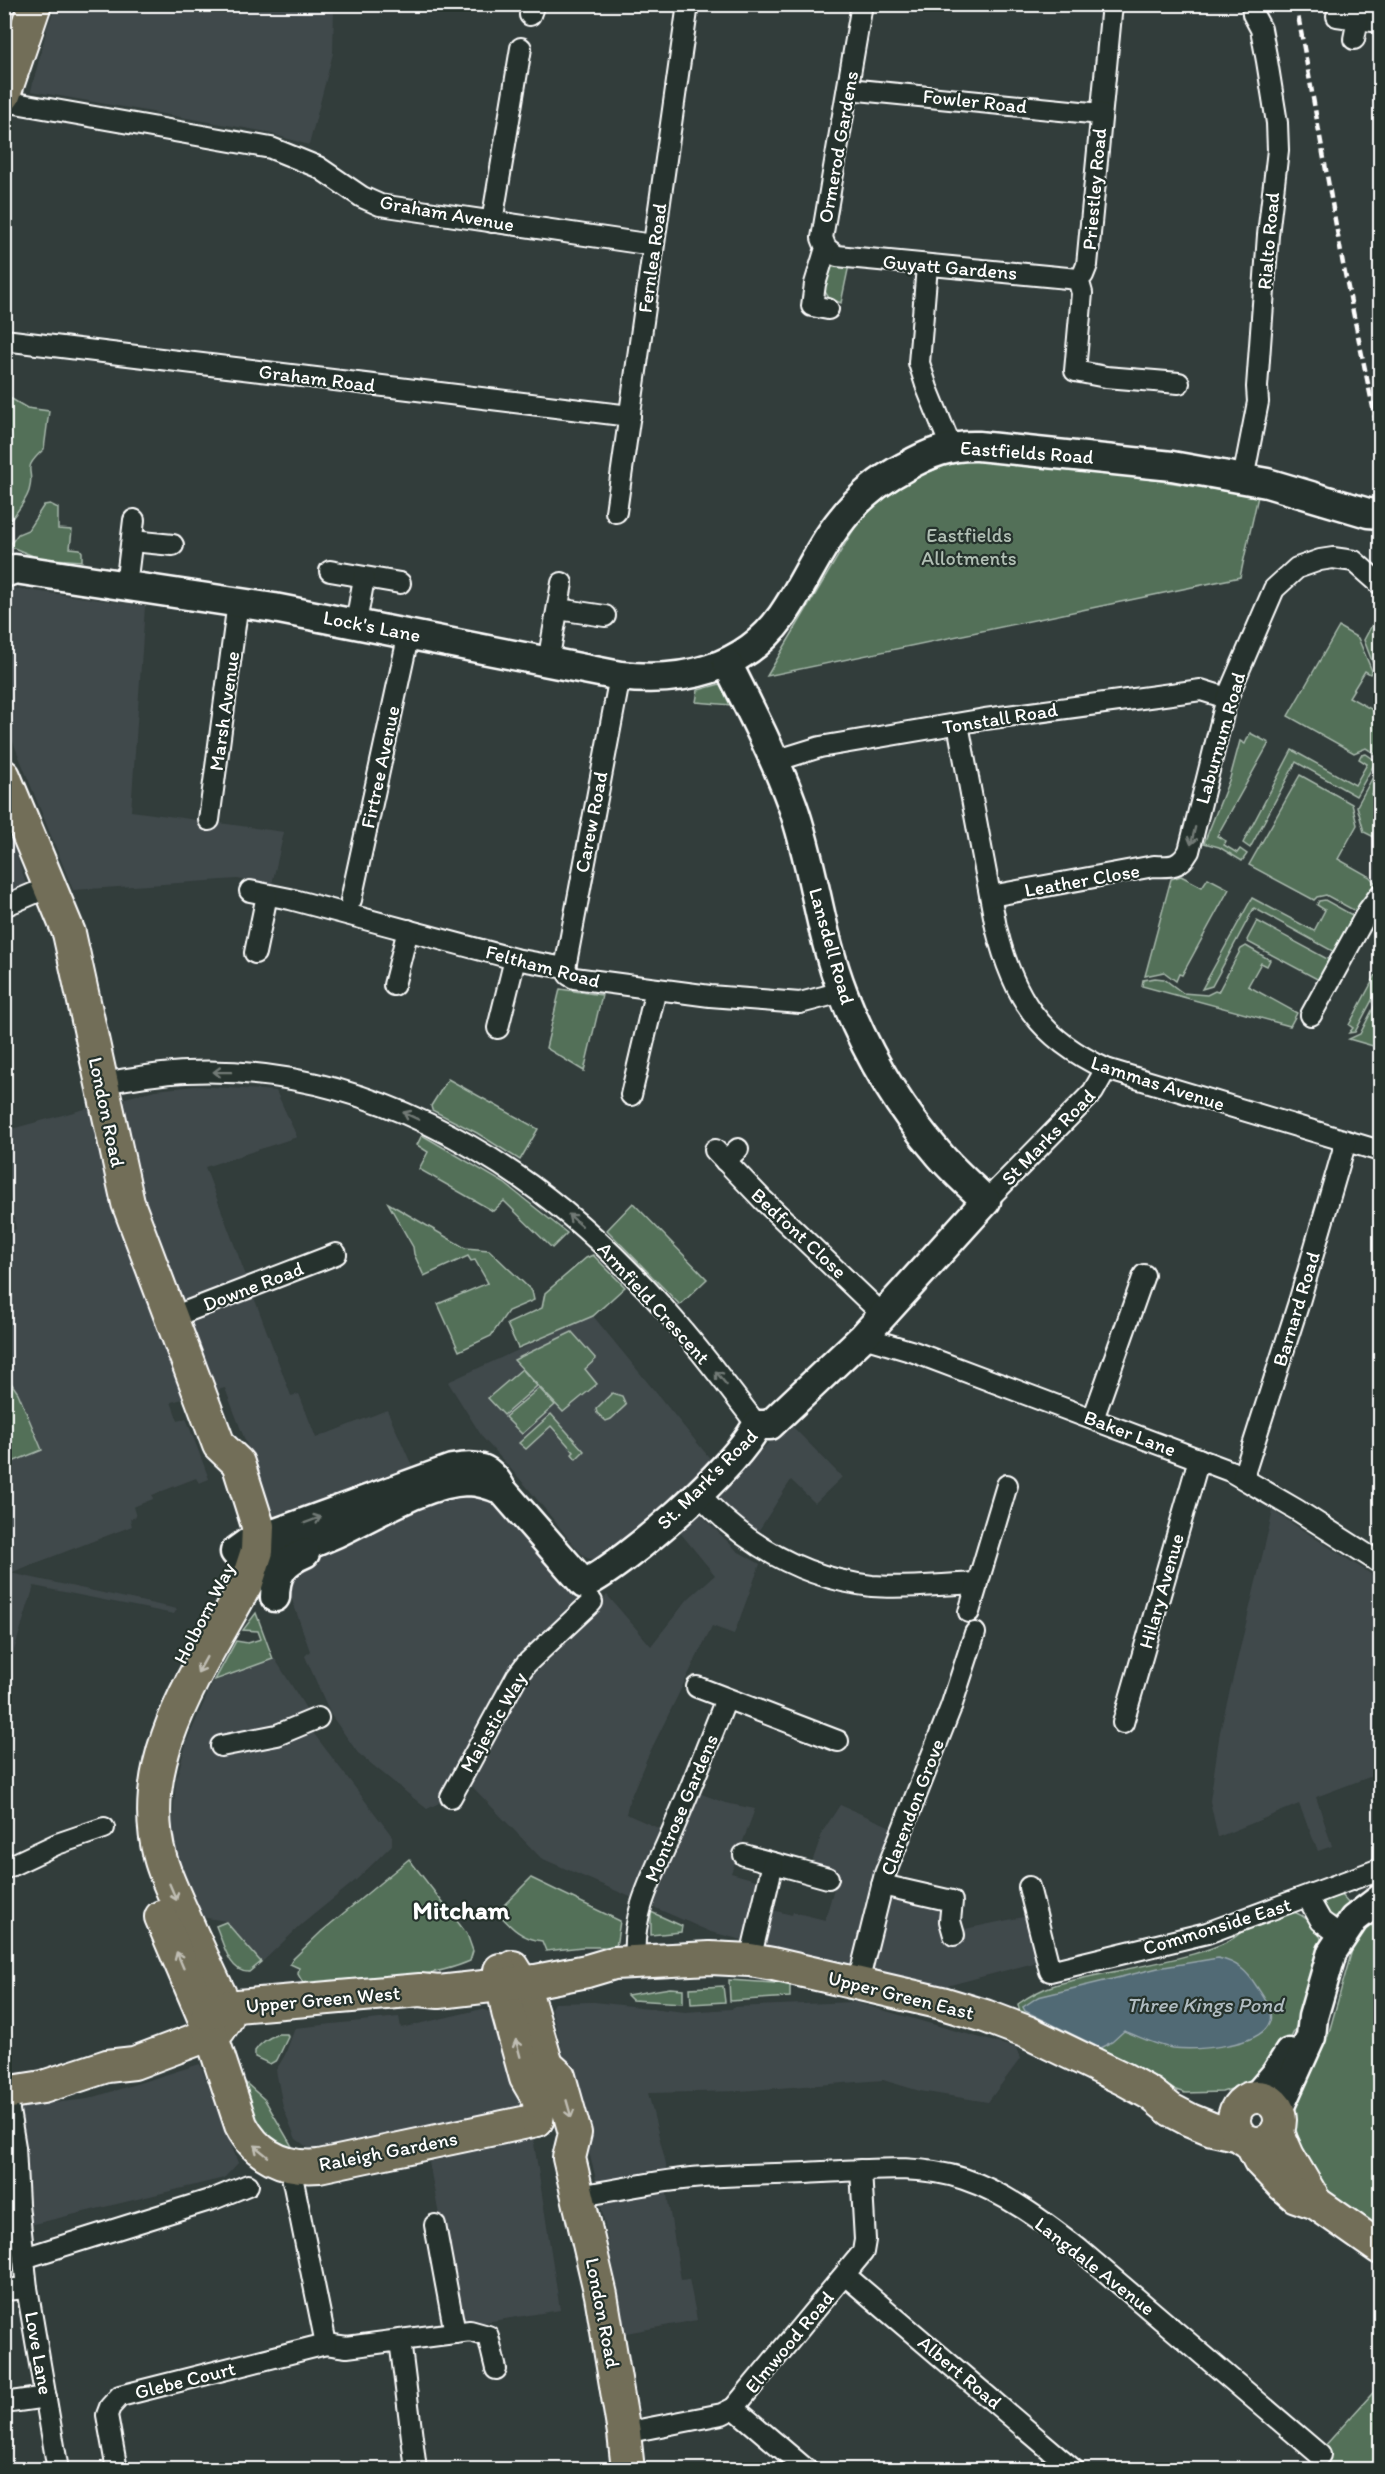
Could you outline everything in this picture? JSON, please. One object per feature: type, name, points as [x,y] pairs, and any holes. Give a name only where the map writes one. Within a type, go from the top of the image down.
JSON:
[{"type":"main road","points":[[4,95],[35,4]]},
{"type":"main road","name":"London Road","points":[[4,776],[69,933],[128,1203],[219,1445]]},
{"type":"main road","name":"Holborn Way","points":[[213,2019],[140,1860],[134,1803],[137,1767],[150,1721],[170,1678],[232,1563],[249,1552],[253,1508],[238,1463],[219,1445]]},
{"type":"main road","name":"Upper Green East","points":[[510,1976],[585,1959],[622,1962],[686,1959],[750,1960],[942,2003],[1027,2032],[1151,2094],[1165,2095],[1185,2103],[1206,2105],[1257,2119]]},
{"type":"main road","points":[[510,1976],[508,2012],[526,2078],[539,2111]]},
{"type":"main road","name":"London Road","points":[[510,1976],[547,2065],[559,2076],[575,2133],[569,2158],[601,2295],[628,2469]]},
{"type":"main road","name":"Upper Green West","points":[[5,2092],[43,2087],[107,2066],[141,2042],[213,2019],[420,1990],[438,1984],[510,1976]]},
{"type":"main road","name":"Raleigh Gardens","points":[[213,2019],[241,2125],[248,2138],[268,2157],[290,2166],[329,2164],[539,2111]]},
{"type":"main road","name":"London Road","points":[[547,2065],[539,2111],[557,2146],[569,2158]]},
{"type":"main road","points":[[1257,2119],[1260,2161],[1296,2196],[1316,2203],[1380,2248]]},
{"type":"street","name":"Fernlea Road","points":[[616,512],[688,4]]},
{"type":"street","name":"Ormerod Gardens","points":[[828,309],[812,306],[817,275],[826,248],[822,238],[862,4]]},
{"type":"street","name":"Priestley Road","points":[[1112,4],[1087,265],[1083,275],[1078,279],[1082,293],[1076,370],[1106,377],[1179,383]]},
{"type":"street","name":"Rialto Road","points":[[1243,479],[1258,402],[1257,387],[1268,235],[1278,150],[1277,123],[1267,61],[1261,29],[1253,14],[1252,4]]},
{"type":"street","points":[[1337,16],[1380,22]]},
{"type":"street","points":[[1354,39],[1358,19]]},
{"type":"street","points":[[492,222],[520,48]]},
{"type":"street","name":"Fowler Road","points":[[848,88],[1101,114]]},
{"type":"street","name":"Graham Avenue","points":[[4,101],[271,148],[311,164],[362,197],[380,205],[653,245]]},
{"type":"street","name":"Guyatt Gardens","points":[[826,248],[837,256],[1078,279]]},
{"type":"street","points":[[927,266],[919,363],[951,447]]},
{"type":"street","name":"Graham Road","points":[[4,340],[630,416]]},
{"type":"street","name":"Eastfields Road","points":[[727,663],[755,645],[778,622],[836,527],[858,500],[897,471],[924,456],[951,447],[978,446],[1126,460],[1267,483],[1368,513],[1380,514]]},
{"type":"street","points":[[126,586],[134,520]]},
{"type":"street","points":[[132,541],[173,545]]},
{"type":"street","name":"Laburnum Road","points":[[1173,867],[1184,861],[1189,851],[1227,698],[1274,589],[1288,573],[1320,560],[1345,559],[1359,564],[1380,584]]},
{"type":"street","name":"Lock's Lane","points":[[8,567],[356,622],[620,676],[653,679],[674,677],[706,671],[727,663]]},
{"type":"street","points":[[330,571],[400,583]]},
{"type":"street","points":[[356,622],[364,578]]},
{"type":"street","points":[[548,662],[562,583]]},
{"type":"street","name":"Marsh Avenue","points":[[209,820],[238,602]]},
{"type":"street","points":[[558,609],[605,616]]},
{"type":"street","name":"Firtree Avenue","points":[[351,900],[410,633]]},
{"type":"street","name":"Lansdell Road","points":[[727,663],[775,761],[806,850],[842,992],[874,1058],[903,1108],[939,1154],[986,1201]]},
{"type":"street","name":"Carew Road","points":[[565,968],[620,676]]},
{"type":"street","name":"Tonstall Road","points":[[775,761],[820,747],[996,717],[1201,690],[1227,698]]},
{"type":"street","name":"Lammas Avenue","points":[[958,724],[1004,958],[1025,1005],[1035,1019],[1060,1042],[1087,1060],[1106,1069],[1380,1151]]},
{"type":"street","name":"Leather Close","points":[[991,896],[1154,866],[1173,867]]},
{"type":"street","points":[[4,906],[51,886]]},
{"type":"street","name":"Feltham Road","points":[[255,953],[258,893],[515,959],[565,968],[574,978],[722,997],[800,1003],[842,992]]},
{"type":"street","points":[[1311,1015],[1368,911],[1380,895]]},
{"type":"street","points":[[394,985],[408,930]]},
{"type":"street","points":[[498,1028],[515,959]]},
{"type":"street","points":[[631,1095],[656,989]]},
{"type":"street","name":"St Marks Road","points":[[986,1201],[1093,1092],[1106,1069]]},
{"type":"street","name":"Armfield Crescent","points":[[100,1083],[186,1072],[260,1075],[298,1080],[360,1096],[439,1129],[528,1182],[595,1238],[670,1315],[757,1425]]},
{"type":"street","name":"Barnard Road","points":[[1243,1477],[1299,1302],[1346,1141]]},
{"type":"street","name":"Bedfont Close","points":[[726,1153],[884,1315]]},
{"type":"street","name":"St. Mark's Road","points":[[249,1552],[452,1470],[471,1466],[488,1471],[495,1478],[502,1490],[584,1584],[613,1567],[698,1493],[738,1453],[757,1425],[770,1425],[863,1337],[986,1201]]},
{"type":"street","name":"Downe Road","points":[[170,1318],[336,1254]]},
{"type":"street","points":[[1093,1419],[1144,1275]]},
{"type":"street","name":"Baker Lane","points":[[863,1337],[914,1352],[1243,1477],[1380,1563]]},
{"type":"street","name":"Hilary Avenue","points":[[1123,1723],[1199,1459]]},
{"type":"street","points":[[249,1552],[334,1534],[414,1495],[459,1482],[486,1483],[502,1490]]},
{"type":"street","points":[[969,1612],[1007,1485]]},
{"type":"street","points":[[698,1493],[718,1515],[750,1541],[786,1562],[807,1570],[836,1579],[873,1586],[978,1583]]},
{"type":"street","points":[[275,1597],[279,1570],[287,1562],[363,1526],[394,1505]]},
{"type":"street","name":"Majestic Way","points":[[451,1797],[517,1676],[526,1664],[592,1602]]},
{"type":"street","name":"Clarendon Grove","points":[[858,1983],[882,1885],[893,1851],[951,1707],[975,1633]]},
{"type":"street","points":[[697,1687],[838,1741]]},
{"type":"street","name":"Montrose Gardens","points":[[622,1962],[634,1939],[636,1917],[641,1900],[674,1828],[726,1699]]},
{"type":"street","points":[[221,1746],[277,1735],[318,1718]]},
{"type":"street","points":[[4,1869],[57,1844],[104,1828]]},
{"type":"street","points":[[744,1855],[828,1878]]},
{"type":"street","points":[[750,1960],[773,1863]]},
{"type":"street","name":"Commonside East","points":[[1029,1887],[1050,1971],[1208,1933],[1308,1898],[1380,1869]]},
{"type":"street","points":[[882,1885],[952,1901],[950,1921],[954,1935]]},
{"type":"street","points":[[1308,1898],[1321,1921],[1341,1936]]},
{"type":"street","points":[[1257,2119],[1275,2075],[1298,2035],[1313,2017],[1325,1971],[1341,1936],[1354,1919],[1380,1899]]},
{"type":"street","name":"Love Lane","points":[[5,2092],[15,2147],[27,2288],[58,2469]]},
{"type":"street","points":[[290,2166],[326,2344]]},
{"type":"street","name":"Langdale Avenue","points":[[578,2196],[678,2180],[861,2170],[916,2170],[944,2174],[979,2185],[1006,2199],[1059,2233],[1320,2455]]},
{"type":"street","name":"Elmwood Road","points":[[624,2433],[722,2414],[734,2408],[862,2252],[864,2246],[861,2170]]},
{"type":"street","points":[[24,2258],[205,2202],[249,2185]]},
{"type":"street","points":[[435,2225],[455,2333]]},
{"type":"street","name":"Albert Road","points":[[845,2275],[1074,2469]]},
{"type":"street","points":[[4,2290],[27,2288]]},
{"type":"street","name":"Glebe Court","points":[[117,2469],[107,2415],[110,2407],[120,2396],[326,2344],[347,2347],[470,2331],[488,2336],[496,2369]]},
{"type":"street","points":[[400,2340],[416,2469]]},
{"type":"street","points":[[4,2403],[46,2397]]},
{"type":"street","points":[[734,2408],[807,2469]]},
{"type":"shaded area","points":[[56,5],[334,5],[333,53],[309,145],[262,131],[31,91],[47,28]]},
{"type":"shaded area","points":[[5,587],[145,606],[131,811],[284,832],[272,884],[237,879],[73,890],[5,722]]},
{"type":"shaded area","points":[[4,827],[13,844],[26,884],[4,897]]},
{"type":"shaded area","points":[[196,1086],[276,1091],[297,1137],[205,1167],[291,1396],[299,1394],[316,1438],[387,1410],[412,1466],[276,1521],[225,1388],[171,1402],[178,1421],[186,1418],[209,1479],[199,1483],[196,1478],[152,1495],[153,1499],[133,1507],[136,1517],[130,1519],[132,1526],[10,1573],[177,1609],[174,1614],[34,1586],[5,1679],[4,1233],[16,1229],[5,1171],[4,1131],[155,1090]]},
{"type":"shaded area","points":[[593,1316],[712,1461],[603,1559],[598,1560],[587,1558],[578,1550],[527,1487],[483,1438],[448,1382]]},
{"type":"shaded area","points":[[789,1423],[842,1477],[815,1503],[791,1480],[757,1533],[721,1502],[719,1495],[727,1484]]},
{"type":"shaded area","points":[[487,1491],[578,1598],[512,1673],[439,1803],[427,1809],[358,1753],[331,1715],[305,1656],[310,1651],[283,1574],[358,1540],[415,1500]]},
{"type":"shaded area","points":[[1273,1511],[1380,1580],[1380,1773],[1316,1797],[1332,1846],[1318,1851],[1299,1804],[1218,1837],[1210,1801],[1220,1732]]},
{"type":"shaded area","points":[[698,1512],[737,1551],[760,1564],[734,1634],[712,1626],[647,1758],[626,1814],[681,1838],[699,1793],[725,1803],[755,1809],[731,1873],[766,1883],[760,1907],[825,1920],[838,1874],[811,1865],[823,1831],[840,1805],[891,1827],[876,1865],[861,1917],[883,1923],[890,1893],[959,1910],[965,1929],[1028,1916],[1037,1955],[1034,1963],[935,1989],[711,1932],[541,1858],[465,1779],[527,1670],[590,1617],[607,1595],[651,1646],[688,1599],[715,1575],[678,1530]]},
{"type":"shaded area","points":[[275,1659],[305,1707],[311,1730],[392,1836],[392,1845],[356,1880],[302,1924],[262,1962],[226,1921],[201,1917],[181,1877],[172,1832],[176,1780],[187,1741],[213,1682]]},
{"type":"shaded area","points":[[594,2002],[685,2012],[732,2009],[733,2007],[854,2002],[1016,2048],[1020,2059],[988,2102],[920,2091],[883,2080],[740,2091],[648,2093],[666,2164],[667,2195],[681,2280],[689,2279],[697,2320],[626,2333],[595,2175],[551,2008],[554,2003]]},
{"type":"shaded area","points":[[482,2009],[494,2014],[499,2021],[521,2109],[310,2149],[296,2139],[283,2107],[276,2070],[285,2055],[295,2028],[399,2017],[401,2028]]},
{"type":"shaded area","points":[[200,2064],[238,2163],[224,2178],[30,2225],[18,2107],[88,2099]]},
{"type":"shaded area","points":[[533,2137],[560,2310],[460,2326],[429,2162]]},
{"type":"green space","points":[[837,264],[849,265],[841,303],[829,298],[824,290],[828,267]]},
{"type":"green space","points":[[5,397],[27,408],[49,411],[44,449],[30,466],[29,491],[5,528]]},
{"type":"green space","name":"Eastfields Allotments","points":[[964,460],[1128,476],[1258,496],[1240,577],[767,676],[858,522],[881,501],[906,484],[934,470]]},
{"type":"green space","points":[[50,504],[58,508],[58,529],[72,530],[70,548],[80,549],[82,561],[38,558],[9,546],[18,534],[28,530],[44,505]]},
{"type":"green space","points":[[1380,610],[1380,672],[1375,669],[1364,640]]},
{"type":"green space","points":[[1339,627],[1358,638],[1372,671],[1370,674],[1365,671],[1349,697],[1380,714],[1380,757],[1366,748],[1354,753],[1288,716]]},
{"type":"green space","points":[[720,684],[731,705],[696,702],[698,690]]},
{"type":"green space","points":[[1250,733],[1269,743],[1217,836],[1226,841],[1224,845],[1237,853],[1240,849],[1247,854],[1242,861],[1219,847],[1204,843],[1230,778],[1240,741],[1245,744]]},
{"type":"green space","points":[[1292,750],[1355,785],[1367,764],[1359,759],[1361,755],[1366,754],[1376,761],[1356,796],[1296,762],[1250,848],[1243,843]]},
{"type":"green space","points":[[1380,764],[1380,780],[1372,794],[1380,799],[1380,840],[1364,832],[1357,806]]},
{"type":"green space","points":[[1300,775],[1352,804],[1357,825],[1338,859],[1370,877],[1377,885],[1368,892],[1357,912],[1326,895],[1314,900],[1249,865]]},
{"type":"green space","points":[[1181,876],[1202,887],[1208,878],[1229,889],[1182,975],[1179,974],[1176,981],[1164,972],[1145,976],[1171,879]]},
{"type":"green space","points":[[1252,898],[1314,931],[1325,910],[1317,905],[1319,901],[1325,900],[1354,916],[1336,953],[1254,908],[1212,986],[1202,989]]},
{"type":"green space","points":[[1257,921],[1331,961],[1319,980],[1248,942]]},
{"type":"green space","points":[[1246,946],[1270,960],[1267,966],[1261,963],[1248,986],[1297,1013],[1290,1026],[1142,986],[1143,980],[1155,978],[1164,979],[1183,993],[1207,995],[1218,992],[1241,949]]},
{"type":"green space","points":[[1380,967],[1380,985],[1355,1032],[1349,1033],[1353,1028],[1349,1025]]},
{"type":"green space","points":[[560,989],[602,995],[584,1071],[546,1048]]},
{"type":"green space","points":[[1380,995],[1380,1048],[1349,1039],[1360,1034]]},
{"type":"green space","points":[[448,1079],[538,1129],[520,1160],[477,1133],[432,1110],[431,1106]]},
{"type":"green space","points":[[422,1135],[504,1183],[567,1233],[552,1248],[504,1201],[493,1211],[419,1169],[428,1152],[417,1145]]},
{"type":"green space","points":[[388,1203],[465,1248],[489,1250],[532,1291],[534,1300],[508,1311],[491,1336],[459,1351],[438,1304],[488,1283],[475,1260],[471,1261],[468,1256],[424,1276],[413,1247]]},
{"type":"green space","points":[[633,1203],[707,1279],[680,1305],[607,1230]]},
{"type":"green space","points":[[593,1255],[625,1287],[593,1316],[518,1348],[507,1324],[542,1308],[545,1293],[586,1258]]},
{"type":"green space","points":[[572,1332],[596,1359],[585,1369],[597,1384],[563,1412],[514,1360]]},
{"type":"green space","points":[[522,1369],[537,1386],[504,1415],[488,1398]]},
{"type":"green space","points":[[5,1374],[18,1393],[42,1450],[5,1465]]},
{"type":"green space","points":[[539,1388],[555,1405],[522,1434],[505,1417]]},
{"type":"green space","points":[[612,1393],[622,1396],[626,1405],[606,1421],[596,1409]]},
{"type":"green space","points":[[551,1414],[584,1451],[576,1459],[572,1454],[574,1452],[551,1426],[526,1449],[519,1443]]},
{"type":"green space","points":[[256,1613],[273,1659],[215,1680],[236,1641],[248,1643],[261,1639],[258,1631],[243,1630]]},
{"type":"green space","points":[[409,1859],[467,1934],[473,1951],[470,1961],[452,1968],[412,1976],[308,1985],[303,1983],[298,1974],[299,1968],[290,1964],[293,1959],[322,1931]]},
{"type":"green space","points":[[531,1878],[620,1921],[616,1947],[582,1947],[546,1951],[542,1941],[528,1938],[507,1923],[497,1912]]},
{"type":"green space","points":[[1339,1893],[1350,1905],[1338,1916],[1330,1917],[1323,1906],[1324,1901]]},
{"type":"green space","points":[[1291,1911],[1311,1923],[1321,1937],[1322,1943],[1301,2016],[1284,2053],[1263,2079],[1222,2092],[1185,2093],[1173,2089],[1141,2069],[1020,2013],[1018,2004],[1050,1987],[1212,1948],[1232,1939],[1243,1929]]},
{"type":"green space","points":[[651,1912],[682,1926],[681,1932],[651,1935]]},
{"type":"green space","points":[[1380,1915],[1380,2228],[1321,2186],[1302,2159],[1293,2114],[1301,2082],[1320,2037],[1328,2036],[1352,1950],[1361,1932]]},
{"type":"green space","points":[[226,1922],[261,1962],[249,1972],[236,1967],[228,1955],[216,1926]]},
{"type":"green space","points":[[729,1980],[790,1984],[790,1997],[730,2001]]},
{"type":"green space","points":[[723,1986],[725,2002],[691,2004],[690,1988]]},
{"type":"green space","points":[[670,1988],[683,1989],[683,2003],[632,2000],[627,1995]]},
{"type":"green space","points":[[278,2034],[287,2034],[288,2037],[277,2060],[270,2064],[255,2057],[255,2051],[260,2045]]},
{"type":"green space","points":[[237,2075],[265,2100],[297,2155],[261,2136]]},
{"type":"green space","points":[[1380,2385],[1380,2469],[1304,2469]]},
{"type":"water","name":"Three Kings Pond","points":[[1218,1958],[1231,1962],[1245,1972],[1269,2007],[1270,2021],[1264,2030],[1241,2042],[1211,2047],[1172,2048],[1124,2031],[1112,2042],[1100,2048],[1025,2011],[1023,2007],[1038,1997],[1158,1968]]},
{"type":"railway","points":[[1296,4],[1343,264],[1380,441]]},
{"type":"district","name":"Mitcham","points":[[461,1910]]}]
